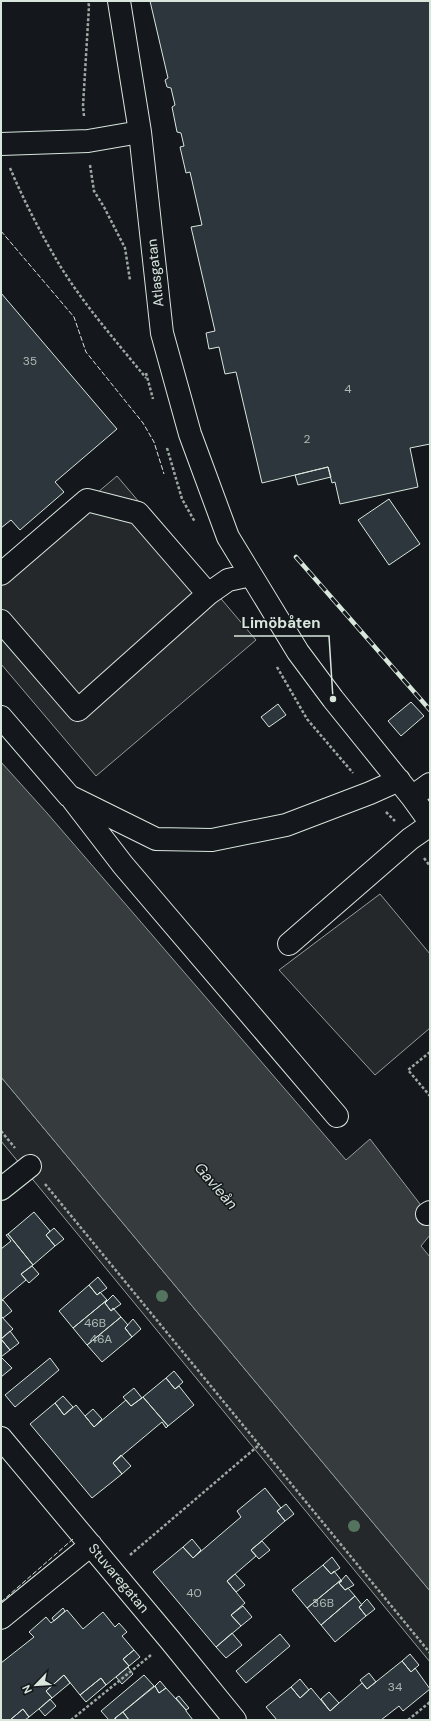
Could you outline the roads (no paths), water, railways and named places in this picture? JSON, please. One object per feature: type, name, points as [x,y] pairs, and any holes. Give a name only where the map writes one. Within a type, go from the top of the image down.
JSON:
[{"type":"street","name":"Atlasgatan","points":[[119,1],[140,132],[162,333],[190,434],[228,537],[298,652],[333,699],[399,780],[430,822]]},
{"type":"street","points":[[4,153],[140,132]]},
{"type":"street","points":[[1,574],[87,500],[138,513],[208,594]]},
{"type":"street","points":[[1,621],[78,710],[208,594],[228,580],[251,575]]},
{"type":"street","points":[[1,717],[70,796],[128,871],[337,1116]]},
{"type":"street","points":[[70,796],[156,838],[212,840],[286,825],[370,793],[399,780]]},
{"type":"street","points":[[412,797],[430,784]]},
{"type":"street","points":[[289,944],[410,839],[430,825]]},
{"type":"street","points":[[1,1189],[30,1166]]},
{"type":"street","name":"Stuvaregatan","points":[[1,1438],[235,1720]]},
{"type":"street","points":[[1,1618],[91,1546]]},
{"type":"water","name":"Gavleån","points":[[1,762],[47,813],[346,1160],[370,1139],[430,1217],[430,1235],[421,1246],[430,1257],[430,1591],[1,1077]]},
{"type":"railway","points":[[296,557],[430,710]]},
{"type":"place","name":"Limöbåten","points":[[333,699]]}]
